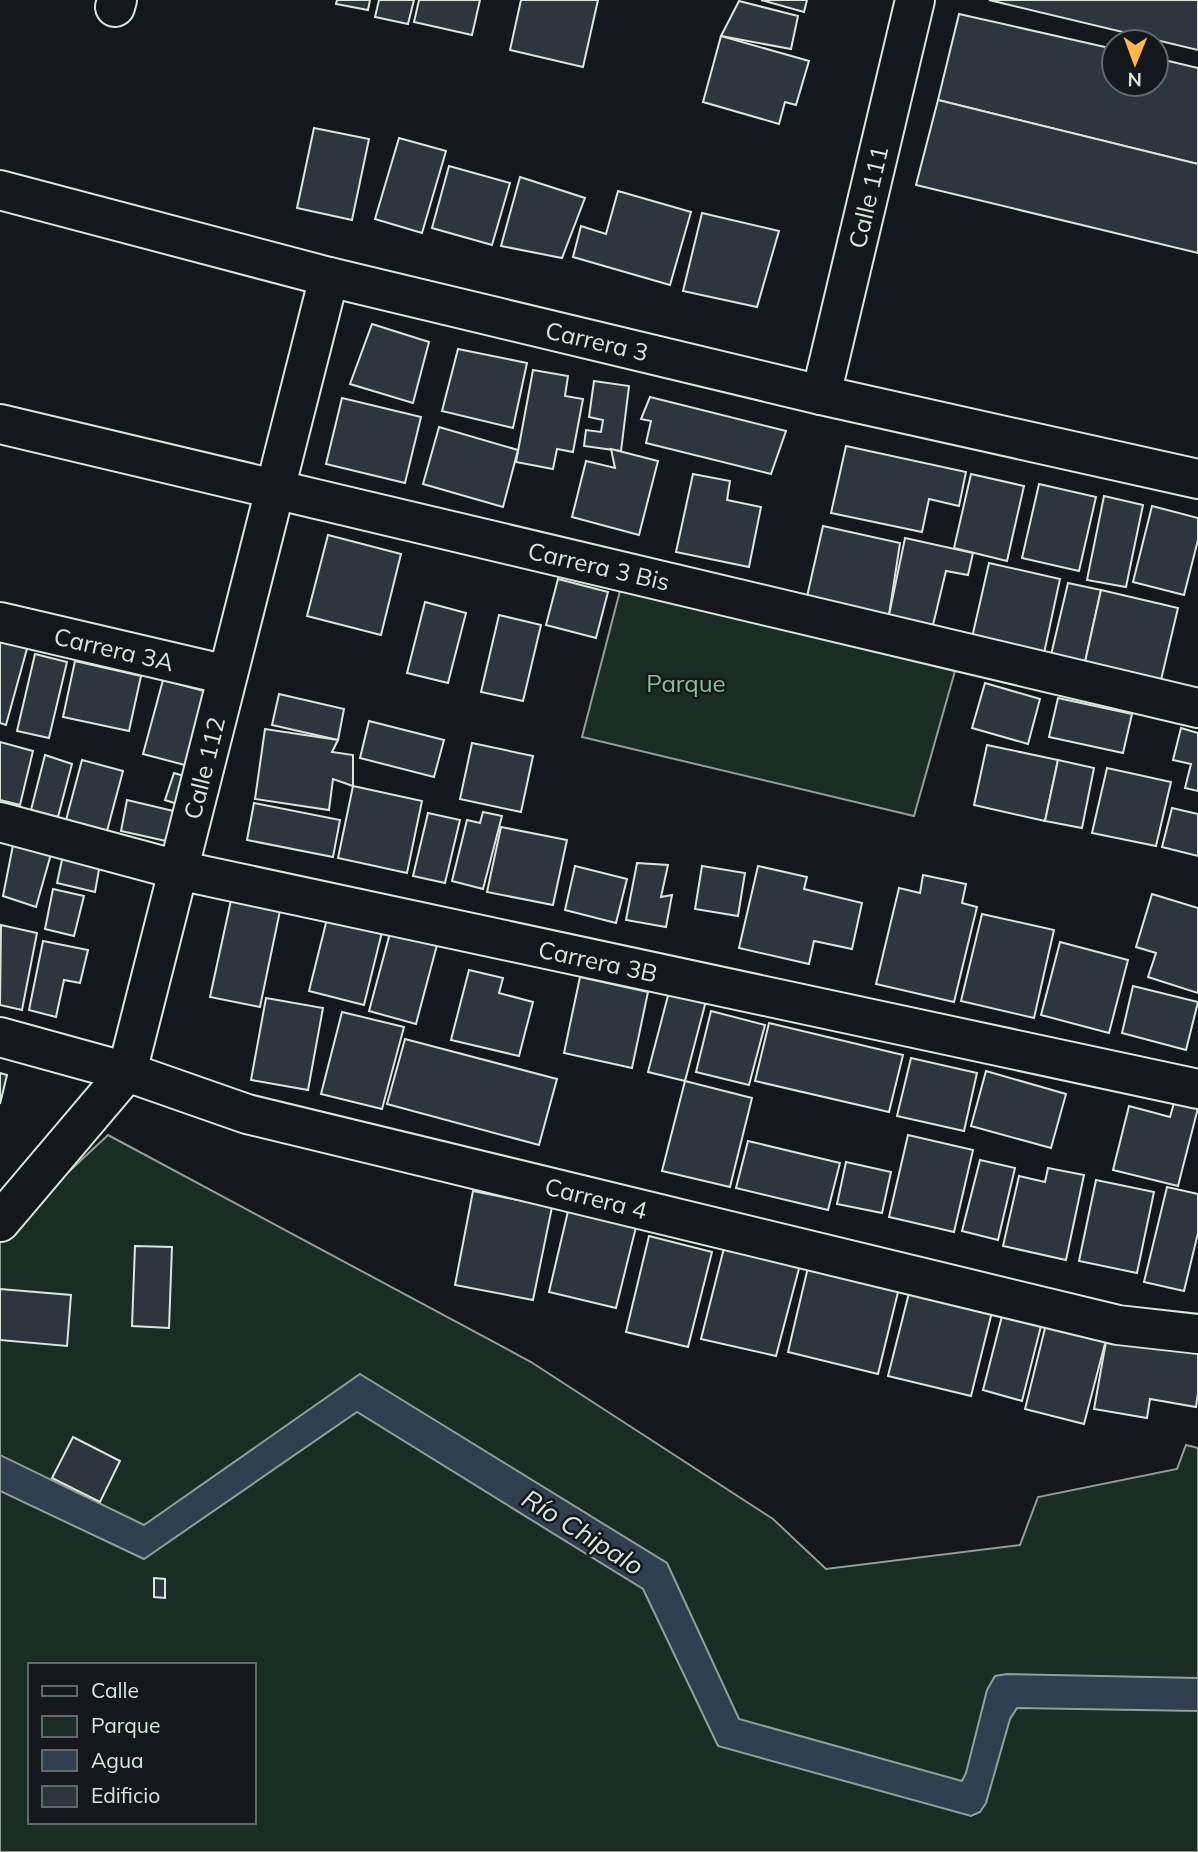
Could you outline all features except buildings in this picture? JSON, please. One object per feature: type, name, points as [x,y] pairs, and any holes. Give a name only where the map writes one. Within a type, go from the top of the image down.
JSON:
[{"type":"street","name":"Calle 111","points":[[821,395],[915,0]]},
{"type":"street","name":"Carrera 3","points":[[0,190],[329,277],[821,395],[1198,479]]},
{"type":"street","name":"Calle 112","points":[[2,1220],[127,1072],[329,277]]},
{"type":"street","name":"Carrera 3 Bis","points":[[0,424],[1198,708]]},
{"type":"street","name":"Carrera 3A","points":[[0,622],[228,675]]},
{"type":"street","name":"Carrera 3B","points":[[0,822],[178,870],[1198,1089]]},
{"type":"street","name":"Carrera 4","points":[[0,1037],[127,1072],[247,1114],[1118,1325],[1198,1334]]},
{"type":"green space","name":"Parque","points":[[621,587],[955,671],[914,816],[582,737]]},
{"type":"green space","points":[[108,1135],[531,1362],[773,1519],[826,1569],[1020,1545],[1038,1497],[1177,1469],[1186,1445],[1198,1448],[1198,1852],[0,1852],[0,1236]]},
{"type":"water","name":"Río Chipalo","points":[[360,1374],[667,1563],[739,1719],[962,1781],[987,1690],[995,1676],[1007,1674],[1198,1678],[1198,1711],[1017,1708],[1010,1719],[986,1803],[980,1812],[971,1816],[718,1746],[643,1589],[357,1412],[144,1559],[0,1491],[0,1455],[144,1525]]}]
